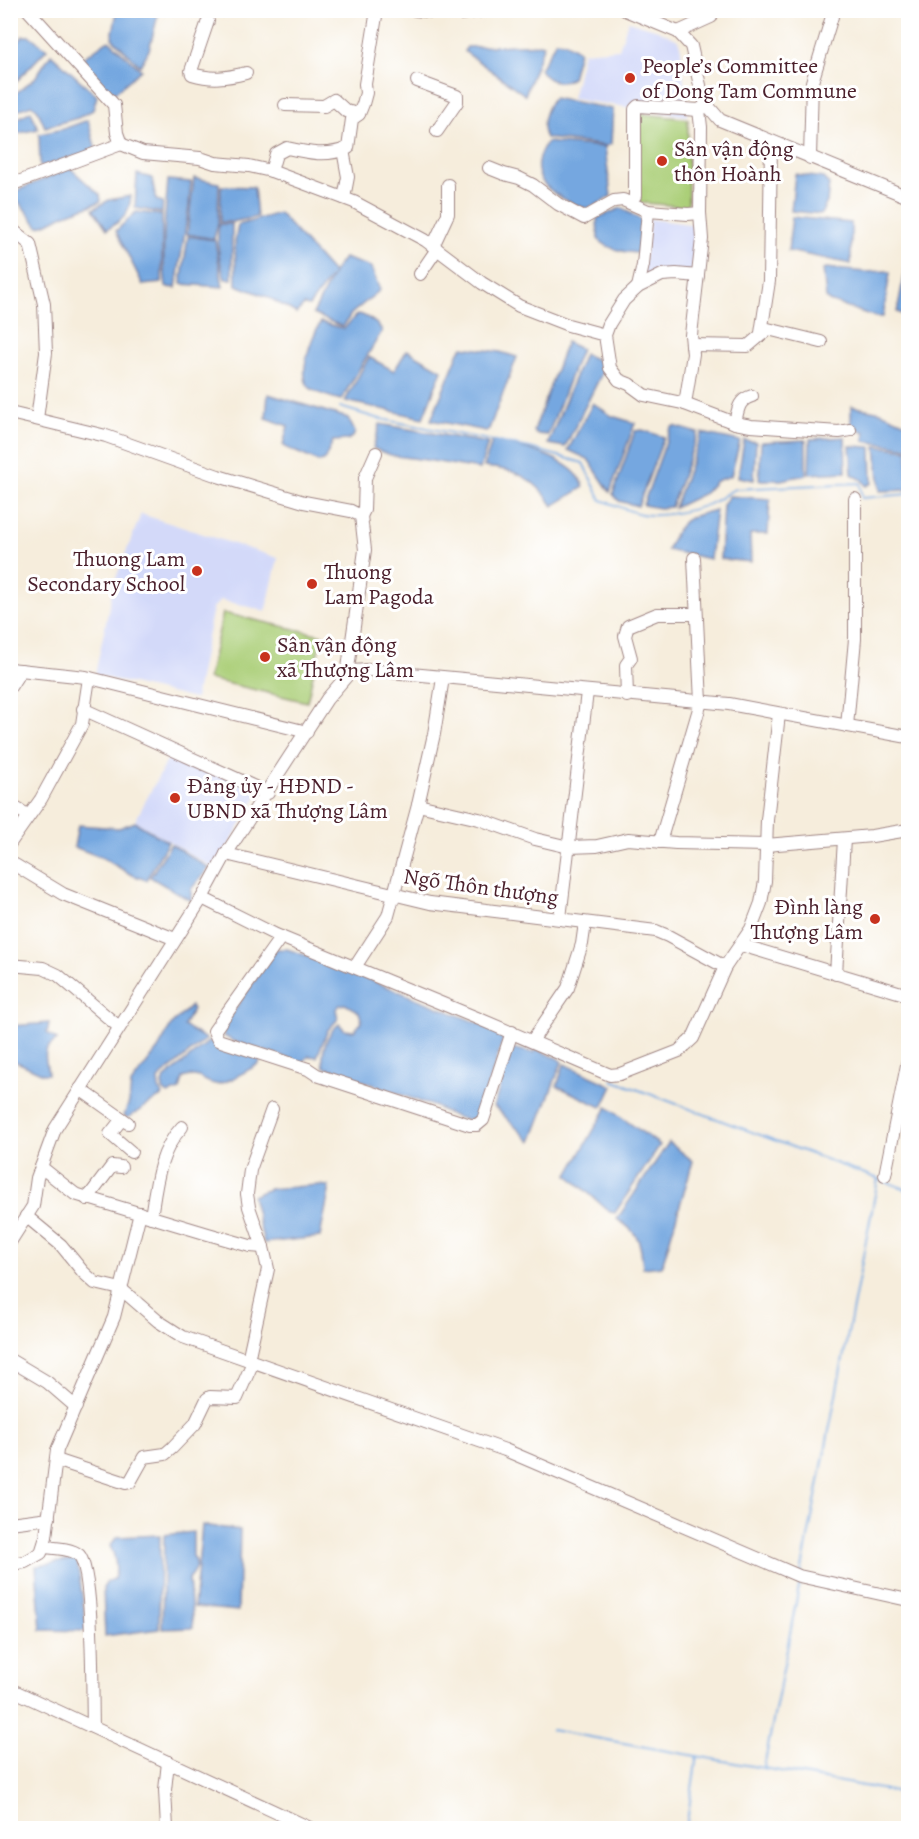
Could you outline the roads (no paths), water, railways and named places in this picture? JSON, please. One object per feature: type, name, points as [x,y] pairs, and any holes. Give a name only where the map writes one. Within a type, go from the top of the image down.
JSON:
[{"type":"street","points":[[28,10],[114,105],[117,133],[121,144]]},
{"type":"street","points":[[271,171],[276,154],[287,148],[317,154],[348,148],[352,119],[358,114],[366,93],[365,84],[377,10]]},
{"type":"street","points":[[415,10],[448,12],[488,10]]},
{"type":"street","points":[[625,10],[678,32],[691,46],[702,94],[704,108],[701,127],[702,239],[693,354],[685,404]]},
{"type":"street","points":[[678,32],[711,17],[713,10]]},
{"type":"street","points":[[810,158],[812,82],[834,10]]},
{"type":"street","points":[[208,21],[190,71],[192,74],[219,79],[246,73]]},
{"type":"street","points":[[417,81],[457,96],[457,102],[437,131]]},
{"type":"street","points":[[285,105],[324,106],[334,100],[346,111],[358,114]]},
{"type":"street","points":[[635,196],[635,109],[638,106],[704,108],[720,120],[909,197]]},
{"type":"street","points":[[761,333],[769,281],[771,142]]},
{"type":"street","points":[[10,185],[121,144],[143,153],[200,158],[215,163],[249,166],[271,171],[344,198],[402,227],[519,306],[568,325],[606,335]]},
{"type":"street","points":[[343,150],[348,177],[344,198]]},
{"type":"street","points":[[489,168],[533,185],[558,204],[584,218],[614,201],[623,200],[648,210],[700,213]]},
{"type":"street","points":[[420,274],[435,248],[448,214],[448,185]]},
{"type":"street","points":[[638,287],[643,265],[648,210]]},
{"type":"street","points":[[10,228],[30,244],[44,304],[46,353],[37,419]]},
{"type":"street","points":[[698,276],[662,275],[638,287],[619,308],[609,324],[606,335],[610,368],[619,380],[644,395],[685,404],[735,423],[839,432],[850,430]]},
{"type":"street","points":[[692,345],[748,346],[768,329],[821,342]]},
{"type":"street","points":[[735,423],[739,405],[744,399],[752,396]]},
{"type":"street","points":[[10,413],[106,436],[218,476],[360,516],[363,522],[365,550],[347,675]]},
{"type":"street","points":[[360,516],[364,510],[365,478],[376,453]]},
{"type":"street","points":[[847,726],[855,639],[855,499]]},
{"type":"street","points":[[660,842],[701,702],[694,558]]},
{"type":"street","points":[[627,696],[626,664],[631,658],[625,636],[628,626],[657,614],[696,614]]},
{"type":"street","points":[[10,687],[16,669],[89,678],[307,732]]},
{"type":"street","points":[[10,1242],[33,1206],[41,1167],[55,1129],[226,855],[327,699],[351,671],[369,670],[729,704],[909,737]]},
{"type":"street","points":[[10,843],[41,799],[82,724],[89,678]]},
{"type":"street","points":[[355,967],[388,916],[418,805],[434,734],[443,678]]},
{"type":"street","points":[[560,918],[587,692]]},
{"type":"street","points":[[83,709],[268,793]]},
{"type":"street","points":[[201,898],[281,937],[610,1075],[620,1074],[679,1051],[693,1038],[724,967],[751,929],[761,903],[765,881],[767,820],[779,714]]},
{"type":"street","points":[[10,805],[28,815]]},
{"type":"street","points":[[418,805],[479,819],[535,839],[569,848],[597,846],[628,838],[660,842],[766,845],[844,839],[909,830]]},
{"type":"street","points":[[836,974],[844,839]]},
{"type":"street","name":"Ngõ Thôn thượng","points":[[226,855],[430,903],[656,931],[724,967]]},
{"type":"street","points":[[10,862],[63,894],[175,939]]},
{"type":"street","points":[[532,1041],[568,988],[582,944],[585,923]]},
{"type":"street","points":[[281,937],[214,1031],[218,1040],[308,1069],[328,1079],[470,1125],[477,1125],[483,1120],[512,1032]]},
{"type":"street","points":[[741,945],[909,995]]},
{"type":"street","points":[[10,965],[43,968],[58,975],[119,1027]]},
{"type":"street","points":[[885,1175],[909,1060]]},
{"type":"street","points":[[80,1089],[125,1121],[110,1134],[131,1152]]},
{"type":"street","points":[[56,1460],[126,1483],[130,1482],[144,1457],[165,1454],[190,1430],[207,1399],[210,1397],[237,1398],[251,1361],[268,1269],[247,1194],[250,1170],[272,1109]]},
{"type":"street","points":[[10,1564],[25,1562],[41,1553],[44,1546],[57,1450],[114,1317],[166,1150],[172,1138],[182,1127]]},
{"type":"street","points":[[87,1199],[112,1166],[121,1167]]},
{"type":"street","points":[[41,1167],[75,1194],[87,1199],[239,1243],[263,1247]]},
{"type":"street","points":[[26,1216],[61,1245],[95,1283],[121,1289],[158,1321],[183,1337],[505,1450],[799,1576],[909,1600]]},
{"type":"street","points":[[10,1360],[47,1382],[76,1407]]},
{"type":"street","points":[[10,1523],[49,1518]]},
{"type":"street","points":[[44,1546],[73,1551],[83,1561],[89,1601],[93,1727]]},
{"type":"street","points":[[10,1689],[93,1727],[167,1766],[310,1828]]},
{"type":"street","points":[[167,1766],[165,1790],[167,1828]]},
{"type":"water","points":[[117,11],[159,11],[149,50],[140,66],[112,38]]},
{"type":"water","points":[[23,36],[30,36],[47,49],[11,87],[11,51]]},
{"type":"water","points":[[110,41],[141,70],[111,96],[79,61]]},
{"type":"water","points":[[556,41],[565,42],[579,51],[572,78],[558,82],[546,77],[540,69]]},
{"type":"water","points":[[544,44],[525,95],[464,51],[467,47]]},
{"type":"water","points":[[51,54],[97,96],[93,110],[78,118],[45,127],[37,109],[31,105],[11,113],[11,97],[35,78]]},
{"type":"water","points":[[553,98],[613,109],[611,144],[607,146],[546,138],[543,128],[544,118]]},
{"type":"water","points":[[31,111],[38,129],[11,135],[11,122]]},
{"type":"water","points":[[88,120],[96,150],[40,167],[39,134]]},
{"type":"water","points":[[547,142],[605,147],[611,196],[592,207],[583,208],[555,194],[542,182],[539,175],[538,160]]},
{"type":"water","points":[[70,168],[100,195],[101,201],[38,226],[15,197],[16,191]]},
{"type":"water","points":[[137,174],[152,178],[156,200],[163,202],[162,213],[135,208]]},
{"type":"water","points":[[795,174],[823,178],[829,184],[827,202],[821,214],[791,211]]},
{"type":"water","points":[[194,178],[219,183],[218,223],[214,239],[187,234]]},
{"type":"water","points":[[168,180],[191,182],[176,288],[166,287],[165,274],[164,234]]},
{"type":"water","points":[[221,186],[254,187],[257,217],[220,222]]},
{"type":"water","points":[[131,196],[129,208],[124,216],[107,229],[93,209],[109,200]]},
{"type":"water","points":[[621,208],[645,222],[642,253],[618,250],[598,239],[597,218]]},
{"type":"water","points":[[136,212],[162,215],[162,283],[143,285],[116,231]]},
{"type":"water","points":[[279,213],[333,273],[344,258],[371,267],[380,290],[351,314],[343,327],[313,314],[333,274],[309,306],[304,305],[296,313],[268,297],[236,285],[235,241],[238,225]]},
{"type":"water","points":[[792,217],[851,223],[851,264],[788,251]]},
{"type":"water","points":[[219,224],[232,224],[232,279],[225,279],[219,252]]},
{"type":"water","points":[[188,236],[215,240],[223,287],[181,284]]},
{"type":"water","points":[[908,259],[908,317],[897,312]]},
{"type":"water","points":[[823,269],[890,273],[883,317],[876,317],[829,301],[826,298]]},
{"type":"water","points":[[359,314],[372,321],[382,331],[341,400],[325,396],[310,388],[306,382],[305,365],[310,345],[321,322],[344,329]]},
{"type":"water","points":[[566,342],[581,349],[548,435],[536,434],[534,431]]},
{"type":"water","points":[[463,347],[500,352],[517,357],[489,429],[486,431],[431,420]]},
{"type":"water","points":[[407,350],[442,370],[423,418],[345,401],[369,357],[394,371]]},
{"type":"water","points":[[584,354],[598,360],[604,369],[565,447],[548,444]]},
{"type":"water","points":[[268,394],[348,418],[355,432],[353,437],[333,441],[324,461],[319,462],[287,448],[283,445],[288,426],[266,418]]},
{"type":"water","points":[[593,403],[612,416],[635,423],[610,492],[588,459],[568,450]]},
{"type":"water","points":[[851,406],[881,412],[908,424],[908,448],[864,441],[865,432],[851,426]]},
{"type":"water","points":[[380,424],[488,443],[480,469],[396,456],[373,448]]},
{"type":"water","points":[[674,426],[698,433],[671,507],[659,508],[643,505],[671,428]]},
{"type":"water","points":[[642,430],[664,437],[638,506],[619,501],[613,494],[635,431]]},
{"type":"water","points":[[702,433],[740,441],[731,476],[716,481],[705,493],[674,508]]},
{"type":"water","points":[[845,437],[846,472],[809,474],[810,439]]},
{"type":"water","points":[[744,440],[756,442],[754,480],[738,477]]},
{"type":"water","points":[[806,440],[806,475],[781,480],[759,480],[761,442]]},
{"type":"water","points":[[492,441],[531,450],[558,461],[579,477],[584,487],[553,506],[540,489],[524,477],[506,470],[484,467]]},
{"type":"water","points":[[850,446],[871,447],[872,483],[866,486],[862,480],[852,474]]},
{"type":"water","points":[[876,446],[908,450],[908,490],[880,491]]},
{"type":"water","points":[[729,496],[770,499],[768,534],[750,534],[751,562],[720,559],[723,505]]},
{"type":"water","points":[[716,510],[710,559],[667,550],[684,521]]},
{"type":"water","points":[[135,822],[168,842],[146,880],[130,874],[103,858],[74,847],[78,825],[119,828]]},
{"type":"water","points":[[171,844],[209,868],[191,889],[191,901],[150,877]]},
{"type":"water","points":[[276,949],[287,949],[323,961],[505,1034],[478,1118],[457,1117],[436,1107],[324,1067],[324,1049],[331,1032],[339,1024],[345,1030],[354,1031],[362,1022],[359,1012],[345,1004],[336,1009],[338,1019],[328,1030],[317,1057],[309,1056],[302,1063],[224,1036],[223,1027]]},
{"type":"water","points":[[191,1006],[193,1009],[184,1026],[206,1039],[158,1079],[163,1095],[128,1118],[124,1116],[129,1102],[131,1084],[158,1049],[172,1024]]},
{"type":"water","points":[[49,1023],[47,1033],[57,1040],[46,1052],[48,1074],[43,1074],[17,1062],[11,1062],[11,1026]]},
{"type":"water","points":[[209,1041],[257,1058],[260,1060],[259,1064],[220,1084],[189,1076],[183,1078],[180,1090],[168,1094],[163,1090],[164,1079]]},
{"type":"water","points":[[511,1048],[534,1053],[537,1050],[562,1062],[531,1142],[494,1106]]},
{"type":"water","points":[[564,1064],[613,1086],[604,1105],[601,1107],[557,1086]]},
{"type":"water","points":[[607,1107],[660,1145],[615,1213],[610,1212],[568,1175]]},
{"type":"water","points":[[669,1142],[693,1161],[662,1266],[643,1268],[638,1239],[625,1224],[617,1219]]},
{"type":"water","points":[[328,1186],[329,1192],[320,1237],[264,1243],[252,1196],[269,1189]]},
{"type":"water","points":[[202,1525],[240,1530],[238,1611],[194,1607]]},
{"type":"water","points":[[193,1532],[193,1556],[196,1567],[189,1579],[193,1628],[162,1629],[164,1535]]},
{"type":"water","points":[[160,1535],[159,1629],[105,1636],[103,1588],[107,1582],[114,1579],[116,1571],[115,1558],[110,1546],[117,1537]]},
{"type":"water","points":[[77,1559],[87,1631],[41,1630],[36,1566]]},
{"type":"waterway","points":[[340,407],[376,418],[530,448],[583,463],[601,500],[641,514],[658,515],[690,510],[708,504],[736,489],[860,483],[862,498],[908,494]]},
{"type":"waterway","points":[[514,1041],[534,1049]]},
{"type":"waterway","points":[[612,1080],[908,1190]]},
{"type":"waterway","points":[[801,1574],[878,1179]]},
{"type":"waterway","points":[[764,1767],[800,1582]]},
{"type":"waterway","points":[[551,1730],[908,1794]]},
{"type":"waterway","points":[[686,1828],[697,1756]]},
{"type":"place","name":"People’s Committee of Dong Tam Commune","points":[[630,78]]},
{"type":"place","name":"Sân vận động thôn Hoành","points":[[662,161]]},
{"type":"place","name":"Thuong Lam Secondary School","points":[[197,571]]},
{"type":"place","name":"Thuong Lam Pagoda","points":[[312,584]]},
{"type":"place","name":"Sân vận động xã Thượng Lâm","points":[[265,657]]},
{"type":"place","name":"Đảng ủy - HĐND - UBND xã Thượng Lâm","points":[[175,798]]},
{"type":"place","name":"Đình làng Thượng Lâm","points":[[875,919]]}]
